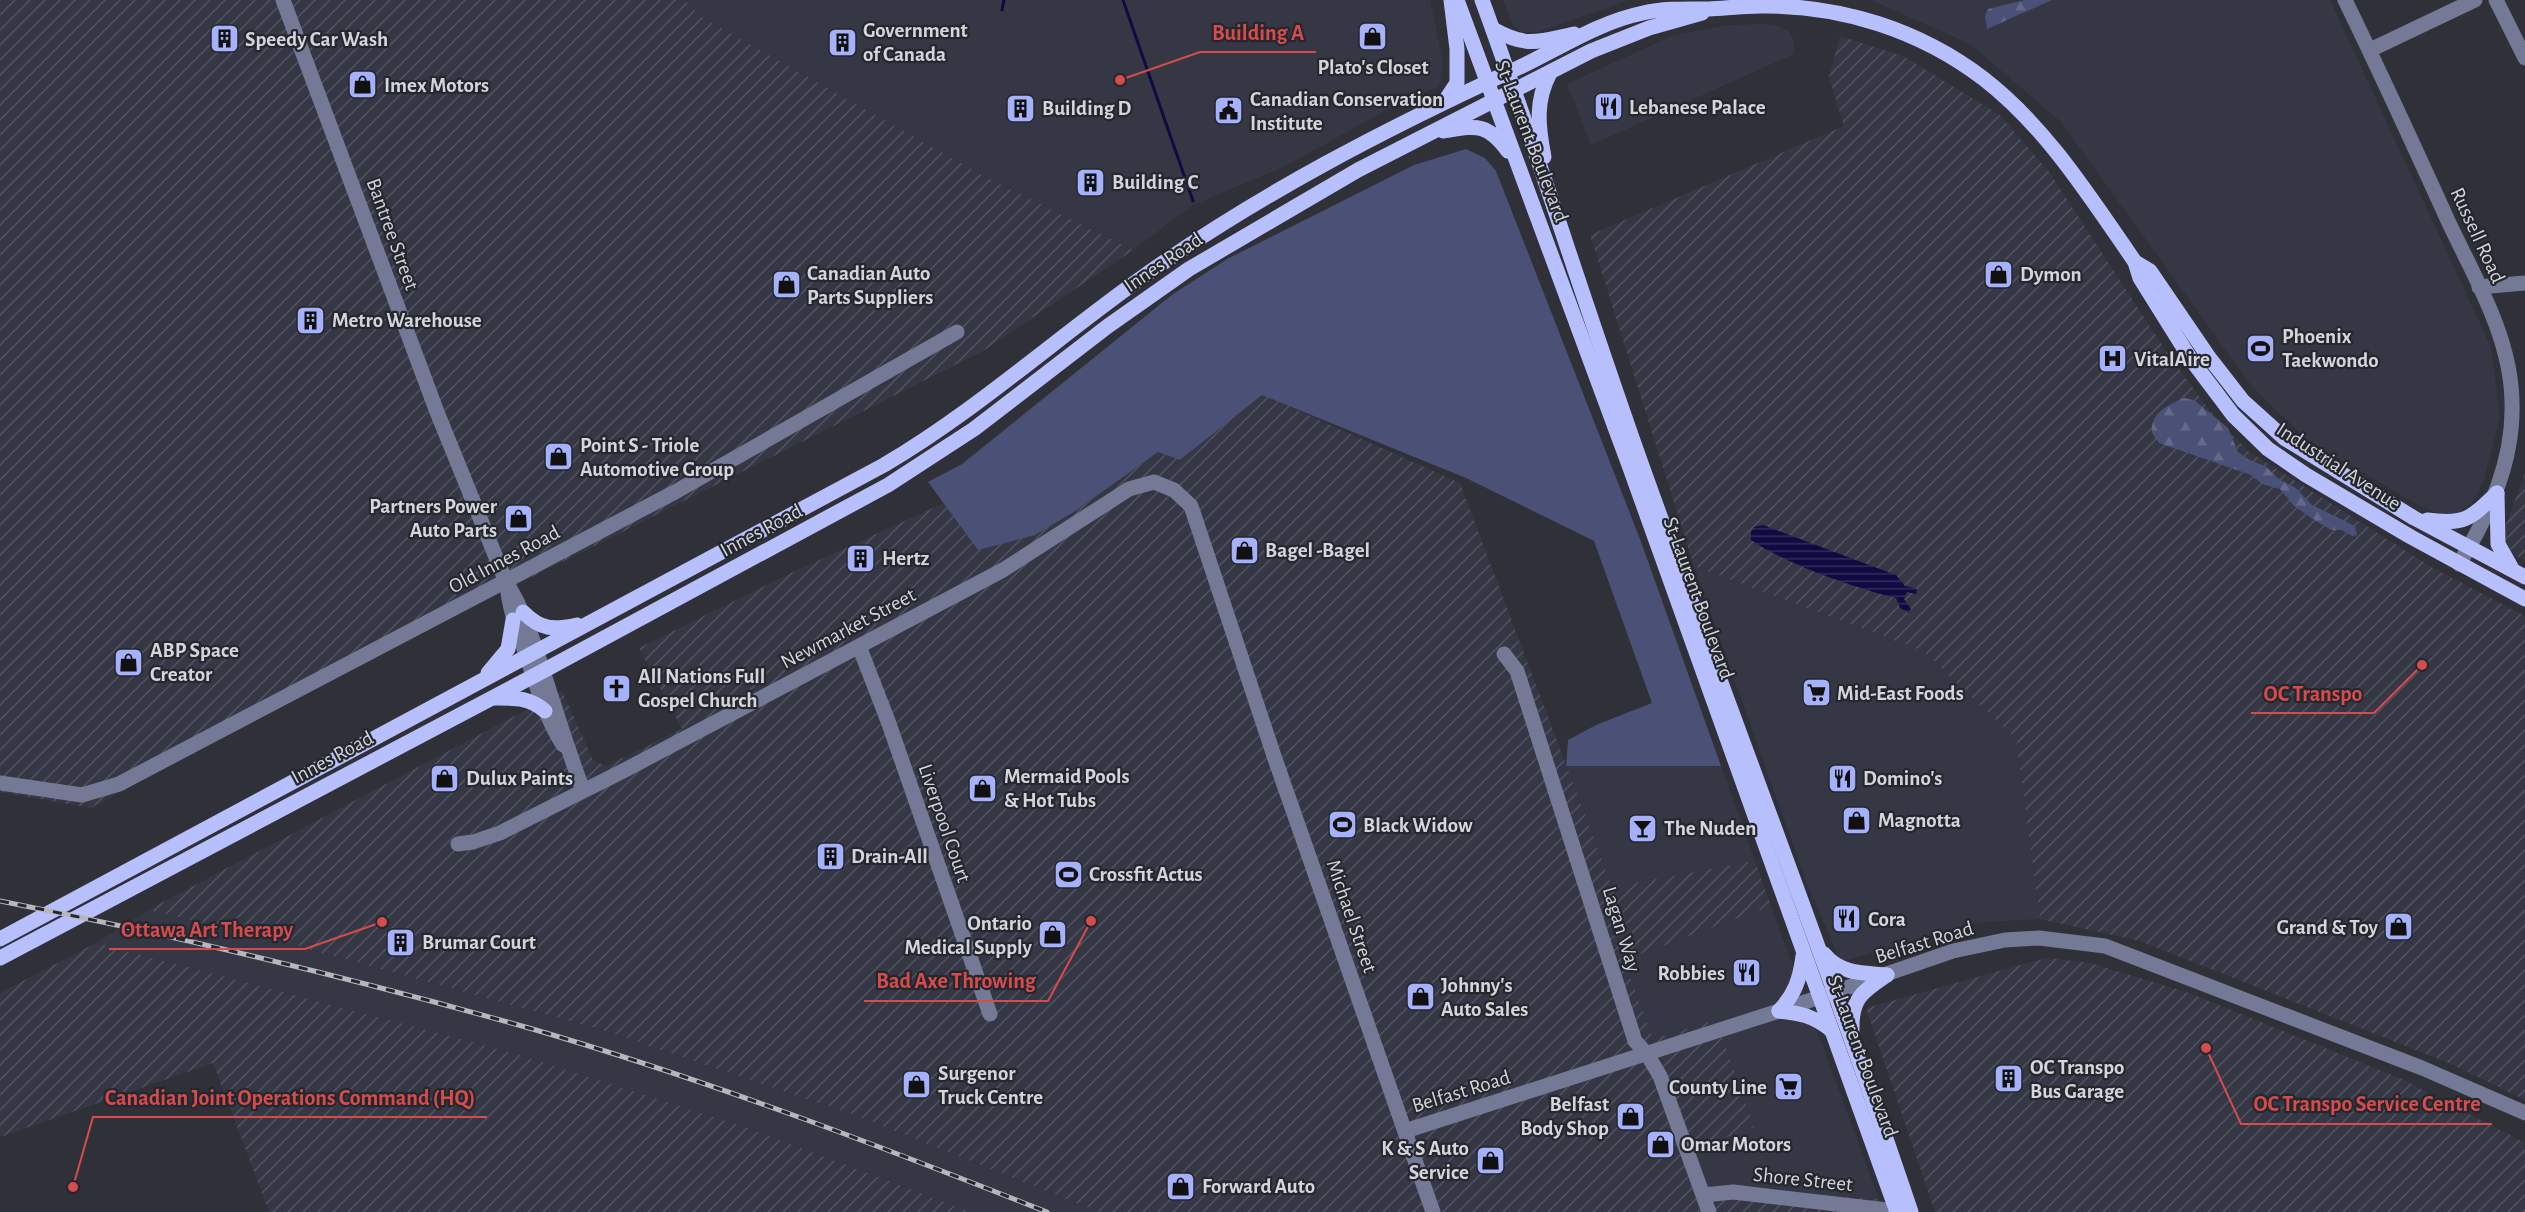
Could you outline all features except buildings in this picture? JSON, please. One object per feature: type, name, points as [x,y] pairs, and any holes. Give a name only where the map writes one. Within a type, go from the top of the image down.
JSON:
[{"type":"main road","points":[[1445,100],[1453,92],[1457,82],[1457,49],[1451,0]]},
{"type":"main road","name":"St-Laurent Boulevard","points":[[1457,0],[1520,170],[1637,471],[1679,568],[1744,750],[1836,992],[1853,1042],[1901,1212]]},
{"type":"main road","name":"St-Laurent Boulevard","points":[[1482,0],[1552,203],[1664,563],[1819,998],[1901,1212]]},
{"type":"main road","name":"Industrial Avenue","points":[[1506,73],[1600,28],[1636,14],[1661,9],[1763,6],[1831,12],[1873,21],[1928,44],[1984,79],[2047,139],[2135,262],[2140,278],[2190,358],[2233,415],[2268,449],[2306,475],[2459,564],[2525,599]]},
{"type":"main road","name":"Industrial Avenue","points":[[1513,92],[1619,39],[1713,9]]},
{"type":"main road","points":[[1493,29],[1518,42],[1527,43],[1600,28]]},
{"type":"main road","name":"Innes Road","points":[[0,939],[897,457],[951,422],[1119,294],[1181,251],[1347,150],[1445,100],[1506,73]]},
{"type":"main road","points":[[1550,73],[1540,96],[1540,135],[1552,203]]},
{"type":"main road","name":"Innes Road","points":[[0,958],[538,674],[902,477],[981,423],[1132,308],[1207,257],[1428,133],[1513,92]]},
{"type":"main road","points":[[1428,133],[1466,127],[1485,129],[1497,137],[1520,170]]},
{"type":"main road","name":"Industrial Avenue","points":[[2135,262],[2150,271],[2208,356],[2243,401],[2284,438],[2414,518],[2519,574]]},
{"type":"main road","points":[[2414,518],[2447,523],[2461,522],[2478,511],[2497,493]]},
{"type":"main road","points":[[2497,493],[2498,544],[2519,574]]},
{"type":"main road","points":[[479,682],[505,654],[518,616],[550,628],[589,623]]},
{"type":"main road","points":[[488,699],[526,699],[537,703],[545,711]]},
{"type":"main road","points":[[1820,949],[1832,963],[1843,970],[1887,975]]},
{"type":"main road","points":[[1779,1011],[1790,999],[1797,986],[1804,953]]},
{"type":"main road","points":[[1853,1042],[1852,1018],[1855,1002],[1862,992],[1887,975]]},
{"type":"main road","points":[[1779,1011],[1812,1017],[1833,1032]]},
{"type":"street","name":"Bantree Street","points":[[283,0],[437,412],[506,582],[532,653],[550,725],[569,755]]},
{"type":"street","name":"Russell Road","points":[[2345,0],[2479,287],[2504,343],[2509,365],[2518,433],[2497,493],[2459,564]]},
{"type":"street","points":[[2370,50],[2475,0]]},
{"type":"street","points":[[2496,0],[2525,58]]},
{"type":"street","points":[[2479,287],[2525,283]]},
{"type":"street","name":"Old Innes Road","points":[[0,783],[82,795],[119,784],[675,492],[957,332]]},
{"type":"street","name":"Newmarket Street","points":[[458,844],[473,842],[500,833],[583,790],[1003,570],[1129,489],[1154,482]]},
{"type":"street","name":"Michael Street","points":[[1154,482],[1174,490],[1191,506],[1262,722],[1433,1212]]},
{"type":"street","name":"Liverpool Court","points":[[859,646],[990,1014]]},
{"type":"street","name":"Lagan Way","points":[[1504,654],[1517,671],[1635,1041],[1647,1054],[1660,1076],[1709,1212]]},
{"type":"street","name":"Bantree Street","points":[[538,674],[561,723],[569,755],[583,790]]},
{"type":"street","name":"Belfast Road","points":[[1405,1131],[1819,998],[1953,951],[2005,940],[2039,939],[2105,946],[2422,1068],[2525,1113]]},
{"type":"street","name":"Belfast Road","points":[[2453,1082],[2525,1124]]},
{"type":"street","name":"Shore Street","points":[[1704,1195],[1733,1192],[1901,1212]]},
{"type":"shaded area","points":[[0,0],[684,0],[703,18],[984,176],[1133,250],[983,351],[365,661],[91,808],[0,792]]},
{"type":"shaded area","points":[[684,0],[1430,0],[1443,62],[1439,87],[1404,100],[1286,166],[1193,205],[1133,250],[984,176],[703,18]]},
{"type":"shaded area","points":[[1503,0],[1629,0],[1538,32],[1521,32],[1512,23]]},
{"type":"shaded area","points":[[1871,0],[2330,0],[2491,347],[2500,417],[2484,479],[2473,501],[2458,515],[2440,514],[2420,506],[2307,440],[2253,388],[2061,122],[1970,44]]},
{"type":"shaded area","points":[[1728,25],[1776,25],[1789,31],[1794,40],[1794,54],[1591,145],[1567,84],[1674,35]]},
{"type":"shaded area","points":[[1840,36],[1903,56],[2000,115],[2050,173],[2164,348],[2206,406],[2248,451],[2433,568],[2525,616],[2525,1100],[2451,1064],[2140,941],[2040,919],[2016,739],[1923,651],[1694,566],[1590,235],[1844,126],[1829,77]]},
{"type":"shaded area","points":[[1261,394],[1460,483],[1612,887],[1755,861],[1771,906],[1624,960],[1653,1039],[1716,1020],[1754,1127],[1694,1149],[1706,1186],[1879,1199],[1883,1212],[1099,1212],[857,1116],[599,1029],[268,938],[148,910],[562,691],[593,760],[606,766],[682,729],[639,648],[791,573],[944,503],[978,550],[1077,510],[1158,452],[1181,460]]},
{"type":"shaded area","points":[[2525,473],[2525,561],[2513,554],[2502,535]]},
{"type":"shaded area","points":[[1763,525],[1896,575],[1905,586],[1917,589],[1916,594],[1907,592],[1904,599],[1911,609],[1909,613],[1900,608],[1896,598],[1821,574],[1783,558],[1751,540],[1754,527]]},
{"type":"shaded area","points":[[1694,566],[1923,651],[2016,739],[2040,919],[1972,923],[1841,962],[1807,884]]},
{"type":"shaded area","points":[[1566,766],[1721,766],[1755,861],[1612,887]]},
{"type":"shaded area","points":[[1771,906],[1879,1199],[1706,1186],[1694,1149],[1723,1042],[1716,1020],[1653,1039],[1624,960]]},
{"type":"shaded area","points":[[148,910],[268,938],[599,1029],[857,1116],[1099,1212],[971,1212],[748,1128],[514,1053],[96,943]]},
{"type":"shaded area","points":[[96,943],[514,1053],[748,1128],[971,1212],[269,1212],[213,1063],[0,1137],[0,993]]},
{"type":"shaded area","points":[[2046,958],[2091,963],[2189,993],[2402,1079],[2525,1143],[2525,1212],[1935,1212],[1866,1008]]},
{"type":"green space","points":[[2025,0],[2052,0],[1987,29],[1985,16],[1988,9]]},
{"type":"green space","points":[[1466,149],[1485,158],[1496,171],[1640,539],[1721,766],[1566,766],[1568,740],[1596,725],[1652,703],[1594,541],[1466,478],[1262,395],[1180,460],[1158,452],[1077,510],[1035,535],[978,550],[928,482],[962,464],[1173,294],[1229,258],[1414,165]]},
{"type":"green space","points":[[2184,398],[2194,400],[2228,428],[2238,452],[2249,460],[2265,466],[2280,480],[2296,488],[2312,505],[2355,526],[2357,535],[2352,536],[2342,530],[2331,530],[2294,506],[2280,489],[2262,484],[2251,475],[2159,443],[2152,433],[2154,420],[2166,407]]},
{"type":"waterway","points":[[1002,10],[1004,0]]},
{"type":"waterway","points":[[1123,0],[1193,201]]},
{"type":"railway","points":[[0,901],[266,959],[529,1028],[725,1091],[1047,1212]]},
{"type":"place","name":"Plato's Closet","points":[[1373,36]]},
{"type":"place","name":"Speedy Car Wash","points":[[224,39]]},
{"type":"place","name":"Government of Canada","points":[[842,42]]},
{"type":"place","name":"Building A","points":[[1120,80]]},
{"type":"place","name":"Imex Motors","points":[[363,85]]},
{"type":"place","name":"Lebanese Palace","points":[[1608,107]]},
{"type":"place","name":"Building D","points":[[1021,108]]},
{"type":"place","name":"Canadian Conservation Institute","points":[[1229,111]]},
{"type":"place","name":"Building C","points":[[1091,182]]},
{"type":"place","name":"Dymon","points":[[1999,274]]},
{"type":"place","name":"Canadian Auto Parts Suppliers","points":[[786,285]]},
{"type":"place","name":"Metro Warehouse","points":[[311,320]]},
{"type":"place","name":"Phoenix Taekwondo","points":[[2261,348]]},
{"type":"place","name":"VitalAire","points":[[2113,359]]},
{"type":"place","name":"Point S - Triole Automotive Group","points":[[559,457]]},
{"type":"place","name":"Partners Power Auto Parts","points":[[518,518]]},
{"type":"place","name":"Bagel -Bagel","points":[[1244,550]]},
{"type":"place","name":"Hertz","points":[[861,558]]},
{"type":"place","name":"ABP Space Creator","points":[[129,662]]},
{"type":"place","name":"OC Transpo","points":[[2422,665]]},
{"type":"place","name":"All Nations Full Gospel Church","points":[[617,688]]},
{"type":"place","name":"Mid-East Foods","points":[[1816,693]]},
{"type":"place","name":"Dulux Paints","points":[[445,778]]},
{"type":"place","name":"Domino's","points":[[1842,778]]},
{"type":"place","name":"Mermaid Pools & Hot Tubs","points":[[983,788]]},
{"type":"place","name":"Magnotta","points":[[1857,820]]},
{"type":"place","name":"Black Widow","points":[[1342,825]]},
{"type":"place","name":"The Nuden","points":[[1643,828]]},
{"type":"place","name":"Drain-All","points":[[830,856]]},
{"type":"place","name":"Crossfit Actus","points":[[1068,874]]},
{"type":"place","name":"Cora","points":[[1847,919]]},
{"type":"place","name":"Bad Axe Throwing","points":[[1091,921]]},
{"type":"place","name":"Ottawa Art Therapy","points":[[382,922]]},
{"type":"place","name":"Grand & Toy","points":[[2399,927]]},
{"type":"place","name":"Ontario Medical Supply","points":[[1053,935]]},
{"type":"place","name":"Brumar Court","points":[[401,942]]},
{"type":"place","name":"Robbies","points":[[1746,973]]},
{"type":"place","name":"Johnny's Auto Sales","points":[[1420,997]]},
{"type":"place","name":"OC Transpo Service Centre","points":[[2206,1048]]},
{"type":"place","name":"OC Transpo Bus Garage","points":[[2009,1079]]},
{"type":"place","name":"Surgenor Truck Centre","points":[[917,1085]]},
{"type":"place","name":"County Line","points":[[1788,1087]]},
{"type":"place","name":"Belfast Body Shop","points":[[1630,1116]]},
{"type":"place","name":"Omar Motors","points":[[1660,1144]]},
{"type":"place","name":"K & S Auto Service","points":[[1490,1160]]},
{"type":"place","name":"Forward Auto","points":[[1181,1186]]},
{"type":"place","name":"Canadian Joint Operations Command (HQ)","points":[[73,1187]]}]
